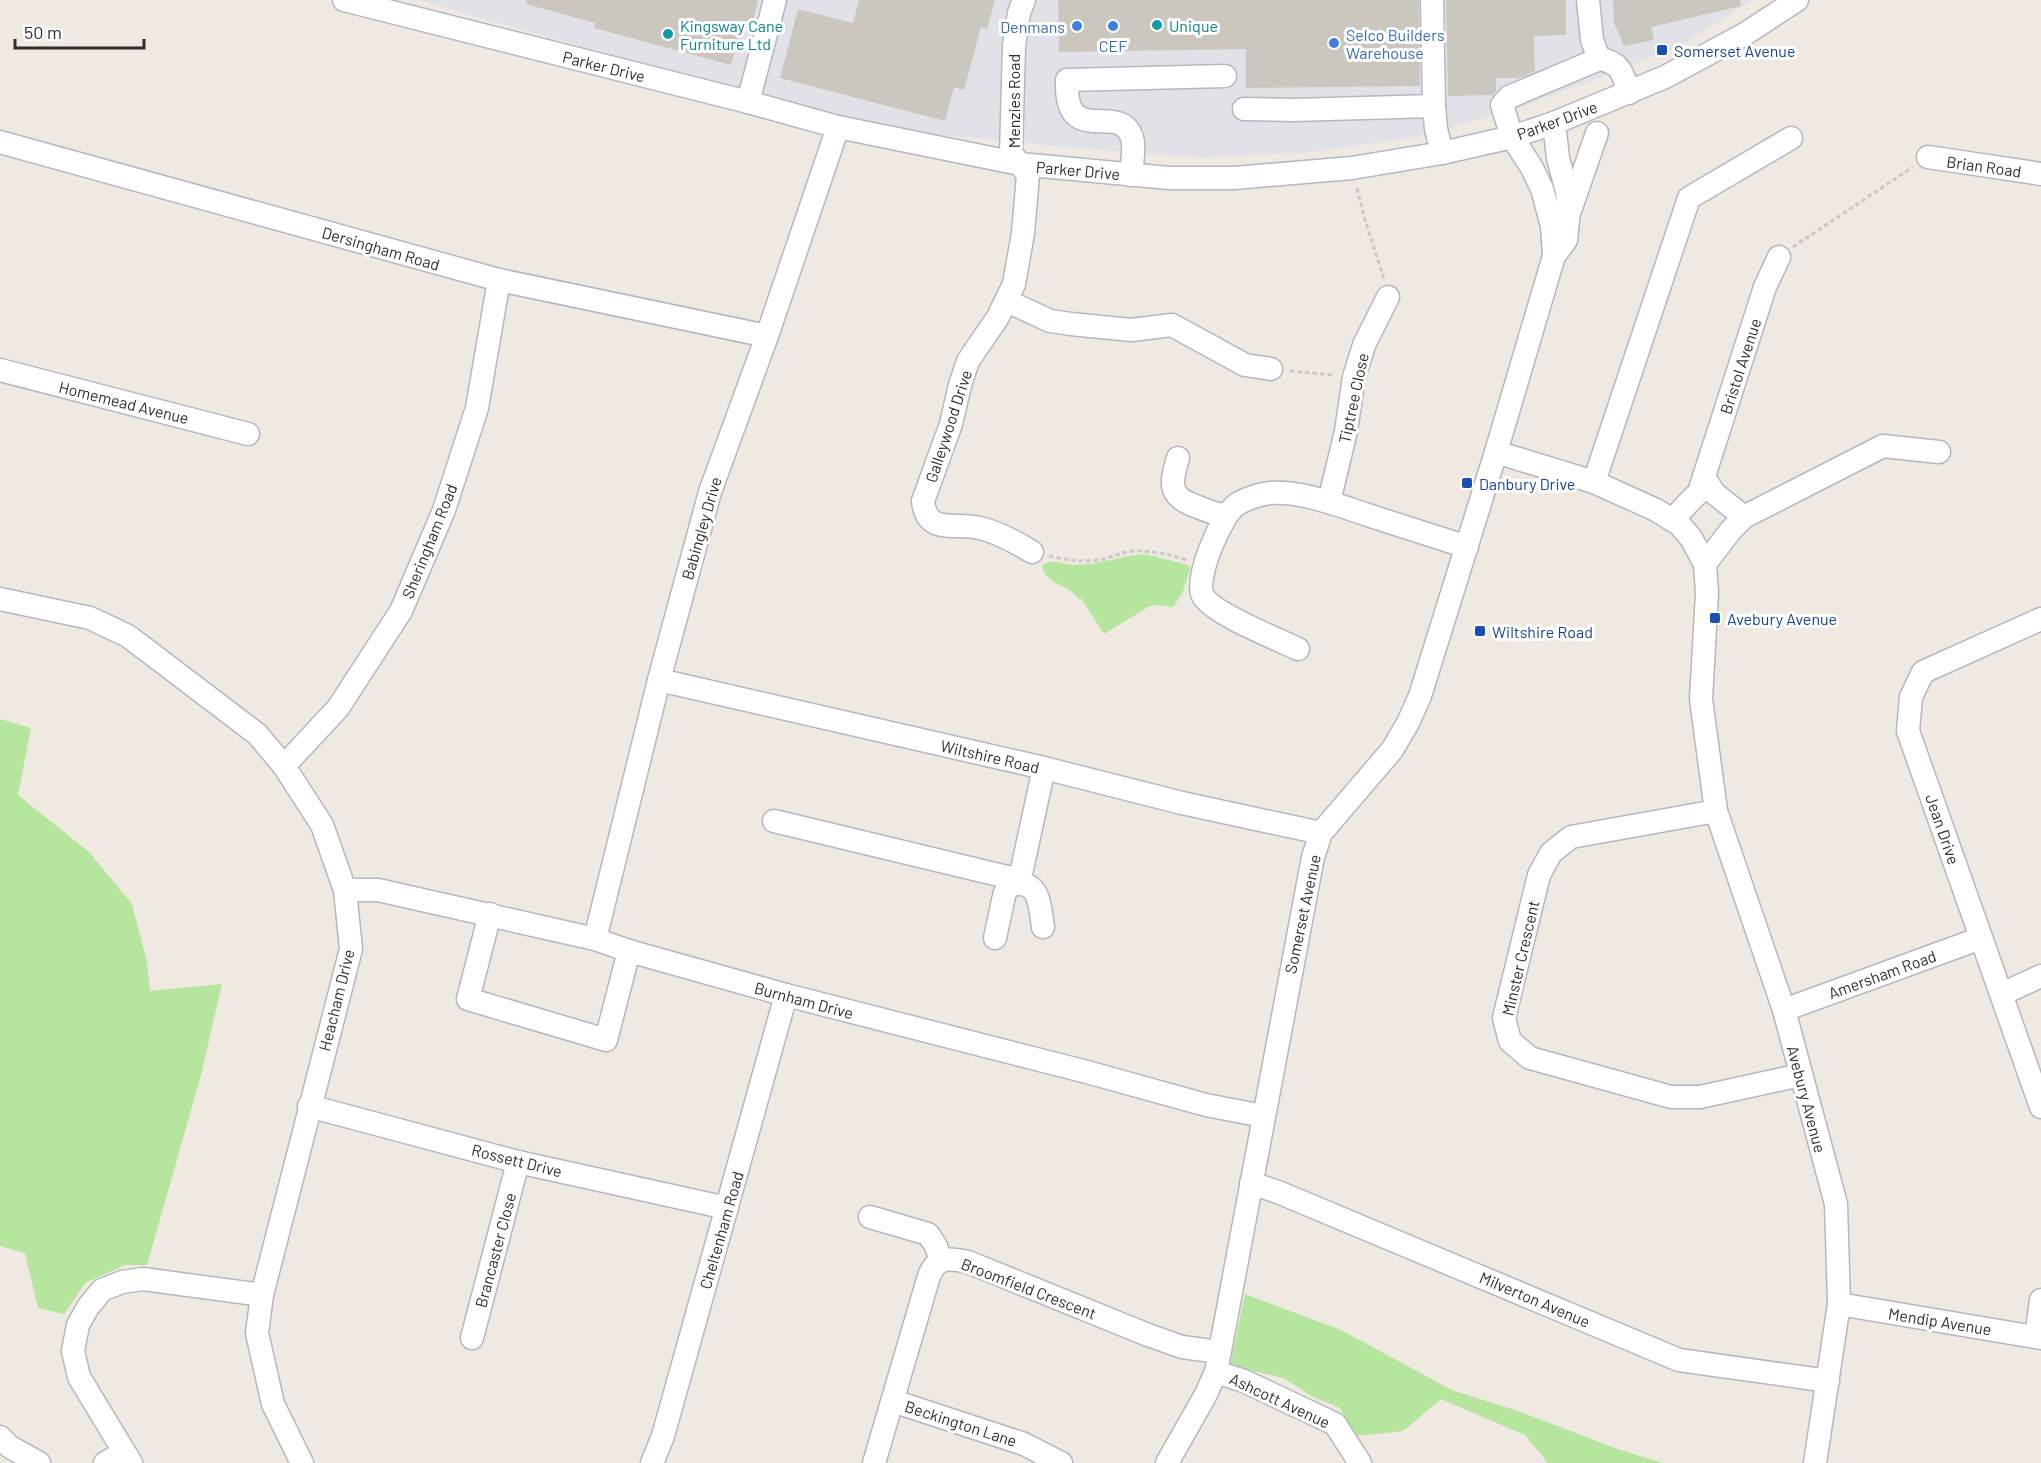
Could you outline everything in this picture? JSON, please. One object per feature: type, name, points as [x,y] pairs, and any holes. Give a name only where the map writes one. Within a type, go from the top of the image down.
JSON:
[{"type":"street","name":"Parker Drive","points":[[344,0],[748,102],[838,128],[1020,164],[1170,178],[1234,178],[1352,168],[1442,153],[1512,137],[1629,93],[1745,34],[1797,0]]},
{"type":"street","points":[[748,102],[776,0]]},
{"type":"street","name":"Menzies Road","points":[[1020,164],[1011,153],[1011,87],[1014,46],[1024,0]]},
{"type":"street","points":[[1432,0],[1434,106],[1436,129],[1442,153]]},
{"type":"street","points":[[1588,0],[1592,40],[1599,58],[1609,60],[1617,66],[1629,93]]},
{"type":"street","name":"Somerset Avenue","points":[[1167,1463],[1205,1396],[1217,1362],[1306,884],[1321,833],[1392,750],[1420,696],[1554,256],[1552,226],[1542,189],[1532,168],[1512,137],[1502,105],[1509,98],[1599,58]]},
{"type":"street","points":[[1131,174],[1133,143],[1128,131],[1118,123],[1108,120],[1085,121],[1076,117],[1070,109],[1067,98],[1067,80],[1225,76]]},
{"type":"street","points":[[1244,109],[1434,106]]},
{"type":"street","name":"Somerset Avenue","points":[[1554,123],[1558,158],[1567,192],[1569,211],[1566,240],[1554,256]]},
{"type":"street","name":"Babingley Drive","points":[[595,939],[658,680],[710,492],[767,336],[838,128]]},
{"type":"street","name":"Somerset Avenue","points":[[1569,211],[1597,133]]},
{"type":"street","points":[[1594,482],[1689,198],[1791,138]]},
{"type":"street","name":"Dersingham Road","points":[[0,142],[498,280],[767,336]]},
{"type":"street","name":"Brian Road","points":[[1928,157],[2041,174]]},
{"type":"street","name":"Galleywood Drive","points":[[1020,164],[1028,175],[1023,233],[1014,284],[1007,301],[968,361],[951,424],[923,501],[924,511],[931,521],[944,526],[979,527],[1005,537],[1032,552]]},
{"type":"street","name":"Bristol Avenue","points":[[1672,520],[1699,492],[1765,287],[1779,256]]},
{"type":"street","name":"Sheringham Road","points":[[284,766],[338,708],[400,611],[444,510],[477,408],[498,280]]},
{"type":"street","name":"Tiptree Close","points":[[1329,502],[1346,431],[1354,377],[1364,345],[1388,297]]},
{"type":"street","points":[[1007,301],[1050,321],[1131,330],[1172,325],[1245,365],[1271,369]]},
{"type":"street","name":"Homemead Avenue","points":[[0,370],[248,434]]},
{"type":"street","points":[[1705,564],[1744,517],[1883,446],[1939,452]]},
{"type":"street","name":"Avebury Avenue","points":[[1496,452],[1594,482],[1656,510],[1679,524],[1691,538],[1705,564],[1707,593],[1701,699],[1716,811],[1784,1010],[1836,1204],[1839,1304],[1815,1463]]},
{"type":"street","points":[[1178,458],[1173,479],[1176,496],[1186,503],[1226,516]]},
{"type":"street","points":[[1704,477],[1714,494],[1744,517]]},
{"type":"street","points":[[1298,649],[1210,604],[1203,595],[1201,584],[1218,530],[1226,516],[1236,506],[1268,493],[1284,493],[1329,502],[1467,547]]},
{"type":"street","name":"Heacham Drive","points":[[0,599],[90,618],[128,636],[257,734],[284,766],[322,825],[345,890],[351,949],[262,1295],[257,1333],[273,1404],[303,1463]]},
{"type":"street","name":"Jean Drive","points":[[2041,619],[1923,672],[1911,697],[1908,731],[2041,1107]]},
{"type":"street","name":"Wiltshire Road","points":[[658,680],[1044,768],[1182,803],[1321,833]]},
{"type":"street","points":[[1019,882],[1044,768]]},
{"type":"street","name":"Minster Crescent","points":[[1716,811],[1571,837],[1551,853],[1539,875],[1504,1018],[1510,1041],[1530,1058],[1671,1097],[1700,1097],[1801,1075]]},
{"type":"street","points":[[774,821],[1019,882],[1035,891],[1043,927]]},
{"type":"street","points":[[995,938],[1006,890],[1019,882]]},
{"type":"street","name":"Burnham Drive","points":[[345,890],[378,890],[595,939],[629,951],[786,995],[1206,1105],[1263,1116]]},
{"type":"street","points":[[490,914],[468,999],[606,1040],[629,951]]},
{"type":"street","name":"Amersham Road","points":[[1784,1010],[1981,938]]},
{"type":"street","points":[[2002,994],[2041,976]]},
{"type":"street","name":"Cheltenham Road","points":[[652,1463],[663,1436],[786,995]]},
{"type":"street","name":"Rossett Drive","points":[[309,1106],[518,1162],[727,1208]]},
{"type":"street","name":"Brancaster Close","points":[[472,1338],[518,1162]]},
{"type":"street","name":"Milverton Avenue","points":[[1251,1183],[1278,1192],[1679,1360],[1828,1381]]},
{"type":"street","points":[[870,1217],[928,1234],[936,1245],[941,1261]]},
{"type":"street","name":"Broomfield Crescent","points":[[874,1463],[929,1276],[933,1266],[941,1261],[952,1259],[968,1262],[1217,1362]]},
{"type":"street","points":[[120,1459],[79,1377],[73,1351],[78,1325],[88,1307],[102,1290],[122,1282],[143,1279],[262,1295]]},
{"type":"street","points":[[2039,1338],[2041,1300]]},
{"type":"street","name":"Mendip Avenue","points":[[1839,1304],[2039,1338]]},
{"type":"street","name":"Ashcott Avenue","points":[[1217,1362],[1244,1381],[1335,1424],[1360,1463]]},
{"type":"street","name":"Beckington Lane","points":[[893,1401],[1024,1443],[1061,1463]]},
{"type":"street","points":[[0,1437],[10,1447],[39,1463]]},
{"type":"path","points":[[1779,256],[1928,157]]},
{"type":"path","points":[[1352,168],[1365,220],[1384,275],[1384,291],[1388,297]]},
{"type":"path","points":[[1271,369],[1354,377]]},
{"type":"path","points":[[1032,552],[1071,560],[1092,561],[1120,552],[1136,551],[1182,558],[1206,567]]},
{"type":"shaded area","points":[[417,0],[1753,0],[1681,45],[1513,110],[1412,138],[1312,152],[1202,158],[929,134],[860,120],[831,117]]},
{"type":"green space","points":[[1145,554],[1188,565],[1190,569],[1182,594],[1173,607],[1150,606],[1104,634],[1081,598],[1079,599],[1070,590],[1048,577],[1042,566],[1049,562],[1083,565]]},
{"type":"green space","points":[[0,719],[31,728],[18,795],[89,852],[132,904],[147,962],[150,991],[222,984],[201,1075],[147,1265],[125,1265],[85,1283],[64,1314],[38,1308],[25,1253],[0,1246]]},
{"type":"green space","points":[[1245,1294],[1341,1330],[1452,1390],[1663,1463],[1548,1463],[1525,1435],[1441,1399],[1403,1431],[1356,1436],[1340,1408],[1311,1396],[1284,1378],[1230,1366]]},
{"type":"building","points":[[527,0],[758,0],[752,26],[742,24],[731,65],[594,28],[595,23],[526,4]]},
{"type":"building","points":[[859,0],[995,0],[987,29],[981,27],[964,90],[954,87],[945,121],[780,78],[798,9],[853,23]]},
{"type":"building","name":"Selco Builders Warehouse","points":[[1058,0],[1419,0],[1420,86],[1246,88],[1246,49],[1059,52]]},
{"type":"building","points":[[1446,0],[1566,0],[1566,35],[1534,36],[1535,71],[1520,78],[1496,78],[1496,91],[1493,95],[1448,96]]},
{"type":"building","points":[[1613,0],[1740,0],[1741,6],[1651,27],[1654,40],[1624,46],[1614,23]]},
{"type":"place","name":"Unique","points":[[1157,25]]},
{"type":"place","name":"Denmans","points":[[1077,26]]},
{"type":"place","name":"CEF","points":[[1113,26]]},
{"type":"place","name":"Kingsway Cane Furniture Ltd","points":[[668,34]]},
{"type":"place","name":"Selco Builders Warehouse","points":[[1334,43]]},
{"type":"place","name":"Somerset Avenue","points":[[1662,50]]},
{"type":"place","name":"Danbury Drive","points":[[1467,483]]},
{"type":"place","name":"Avebury Avenue","points":[[1715,618]]},
{"type":"place","name":"Wiltshire Road","points":[[1480,631]]}]
